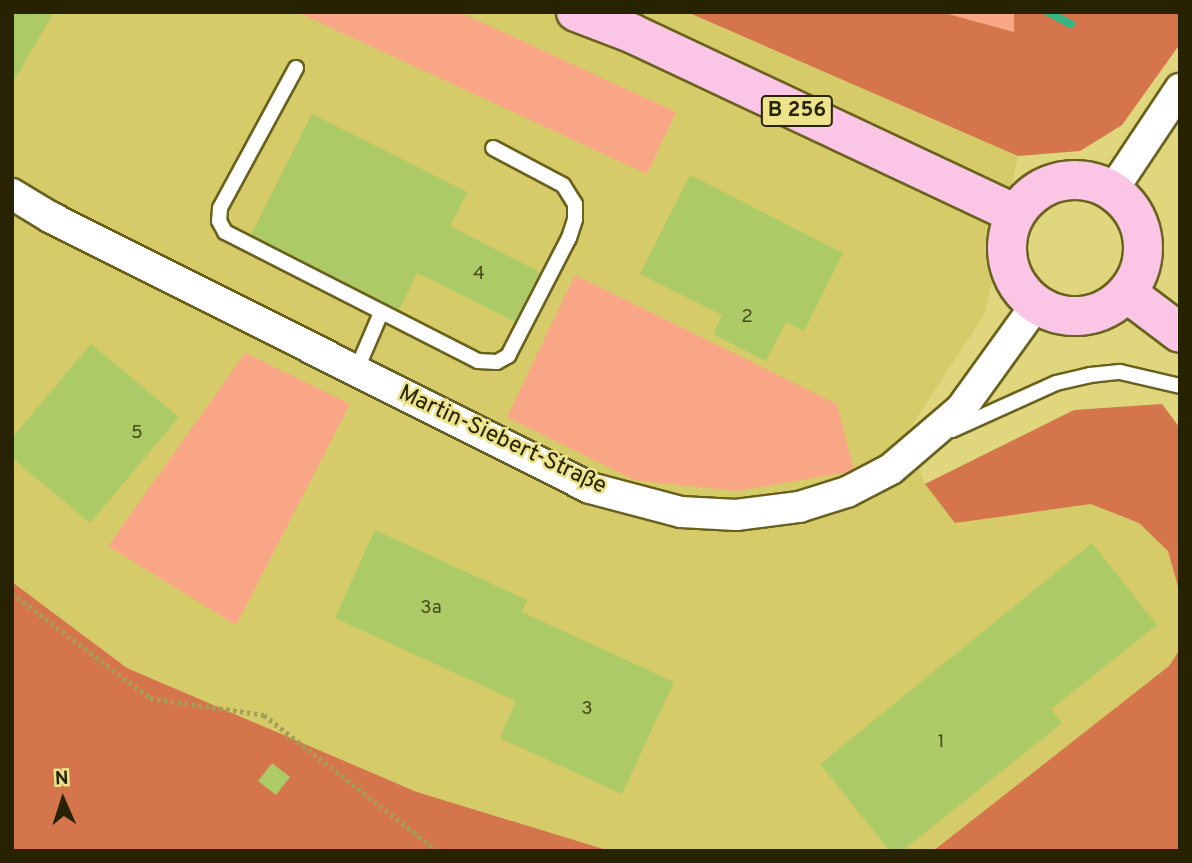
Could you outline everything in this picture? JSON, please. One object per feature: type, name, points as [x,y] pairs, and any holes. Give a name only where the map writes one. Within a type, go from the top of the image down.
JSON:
[{"type":"main road","name":"B 256","points":[[576,12],[631,33],[1016,214]]},
{"type":"main road","points":[[1070,180],[1092,183],[1112,191],[1132,212],[1142,239],[1142,258],[1137,276],[1127,293],[1102,310],[1073,316],[1054,313],[1036,304],[1021,291],[1011,273],[1007,253],[1008,232],[1016,214],[1030,197],[1049,185],[1070,180]]},
{"type":"main road","points":[[1127,293],[1180,333]]},
{"type":"street","points":[[1112,191],[1180,89]]},
{"type":"street","name":"Martin-Siebert-Straße","points":[[12,194],[50,217],[590,488],[681,512],[736,515],[799,507],[858,486],[891,469],[961,409],[1036,304]]},
{"type":"lane","points":[[296,68],[220,208],[219,221],[225,232],[478,361],[497,362],[508,356],[569,239],[575,219],[575,204],[563,185],[492,148]]},
{"type":"lane","points":[[356,371],[381,313]]},
{"type":"lane","points":[[928,440],[1056,383],[1090,375],[1120,372],[1180,386]]},
{"type":"path","points":[[12,593],[150,698],[264,715],[438,851]]},
{"type":"shaded area","points":[[12,12],[687,12],[1018,156],[985,313],[907,433],[925,484],[955,523],[1092,504],[1139,523],[1168,551],[1180,594],[1180,649],[1169,666],[933,851],[610,851],[417,792],[127,668],[12,582]]},
{"type":"shaded area","points":[[297,12],[459,12],[676,112],[647,174]]},
{"type":"shaded area","points":[[687,12],[941,12],[1014,32],[1014,12],[1180,12],[1180,44],[1122,125],[1080,151],[1018,156]]},
{"type":"shaded area","points":[[941,12],[1014,12],[1015,32]]},
{"type":"shaded area","points":[[575,275],[837,404],[854,471],[736,491],[634,480],[507,417]]},
{"type":"shaded area","points":[[245,353],[350,404],[236,625],[108,546]]},
{"type":"shaded area","points":[[1162,404],[1180,428],[1180,594],[1168,551],[1139,523],[1091,504],[955,523],[925,484],[1074,410]]},
{"type":"shaded area","points":[[12,582],[127,668],[417,792],[610,851],[12,851]]},
{"type":"shaded area","points":[[1180,649],[1180,851],[933,851],[1169,666]]},
{"type":"building","points":[[12,12],[54,12],[12,84]]},
{"type":"building","points":[[312,114],[467,192],[450,226],[540,272],[515,322],[417,273],[399,310],[251,235]]},
{"type":"building","points":[[690,175],[843,253],[804,331],[786,322],[766,361],[713,334],[722,315],[640,274]]},
{"type":"building","points":[[91,344],[179,417],[90,523],[12,458],[12,438]]},
{"type":"building","points":[[375,530],[527,600],[522,612],[674,682],[622,794],[500,738],[516,701],[335,618]]},
{"type":"building","points":[[1092,543],[1157,625],[1051,709],[1062,723],[902,851],[890,851],[820,764]]},
{"type":"building","points":[[272,763],[290,777],[276,795],[258,781]]},
{"type":"waterway","points":[[1048,12],[1071,24]]}]
